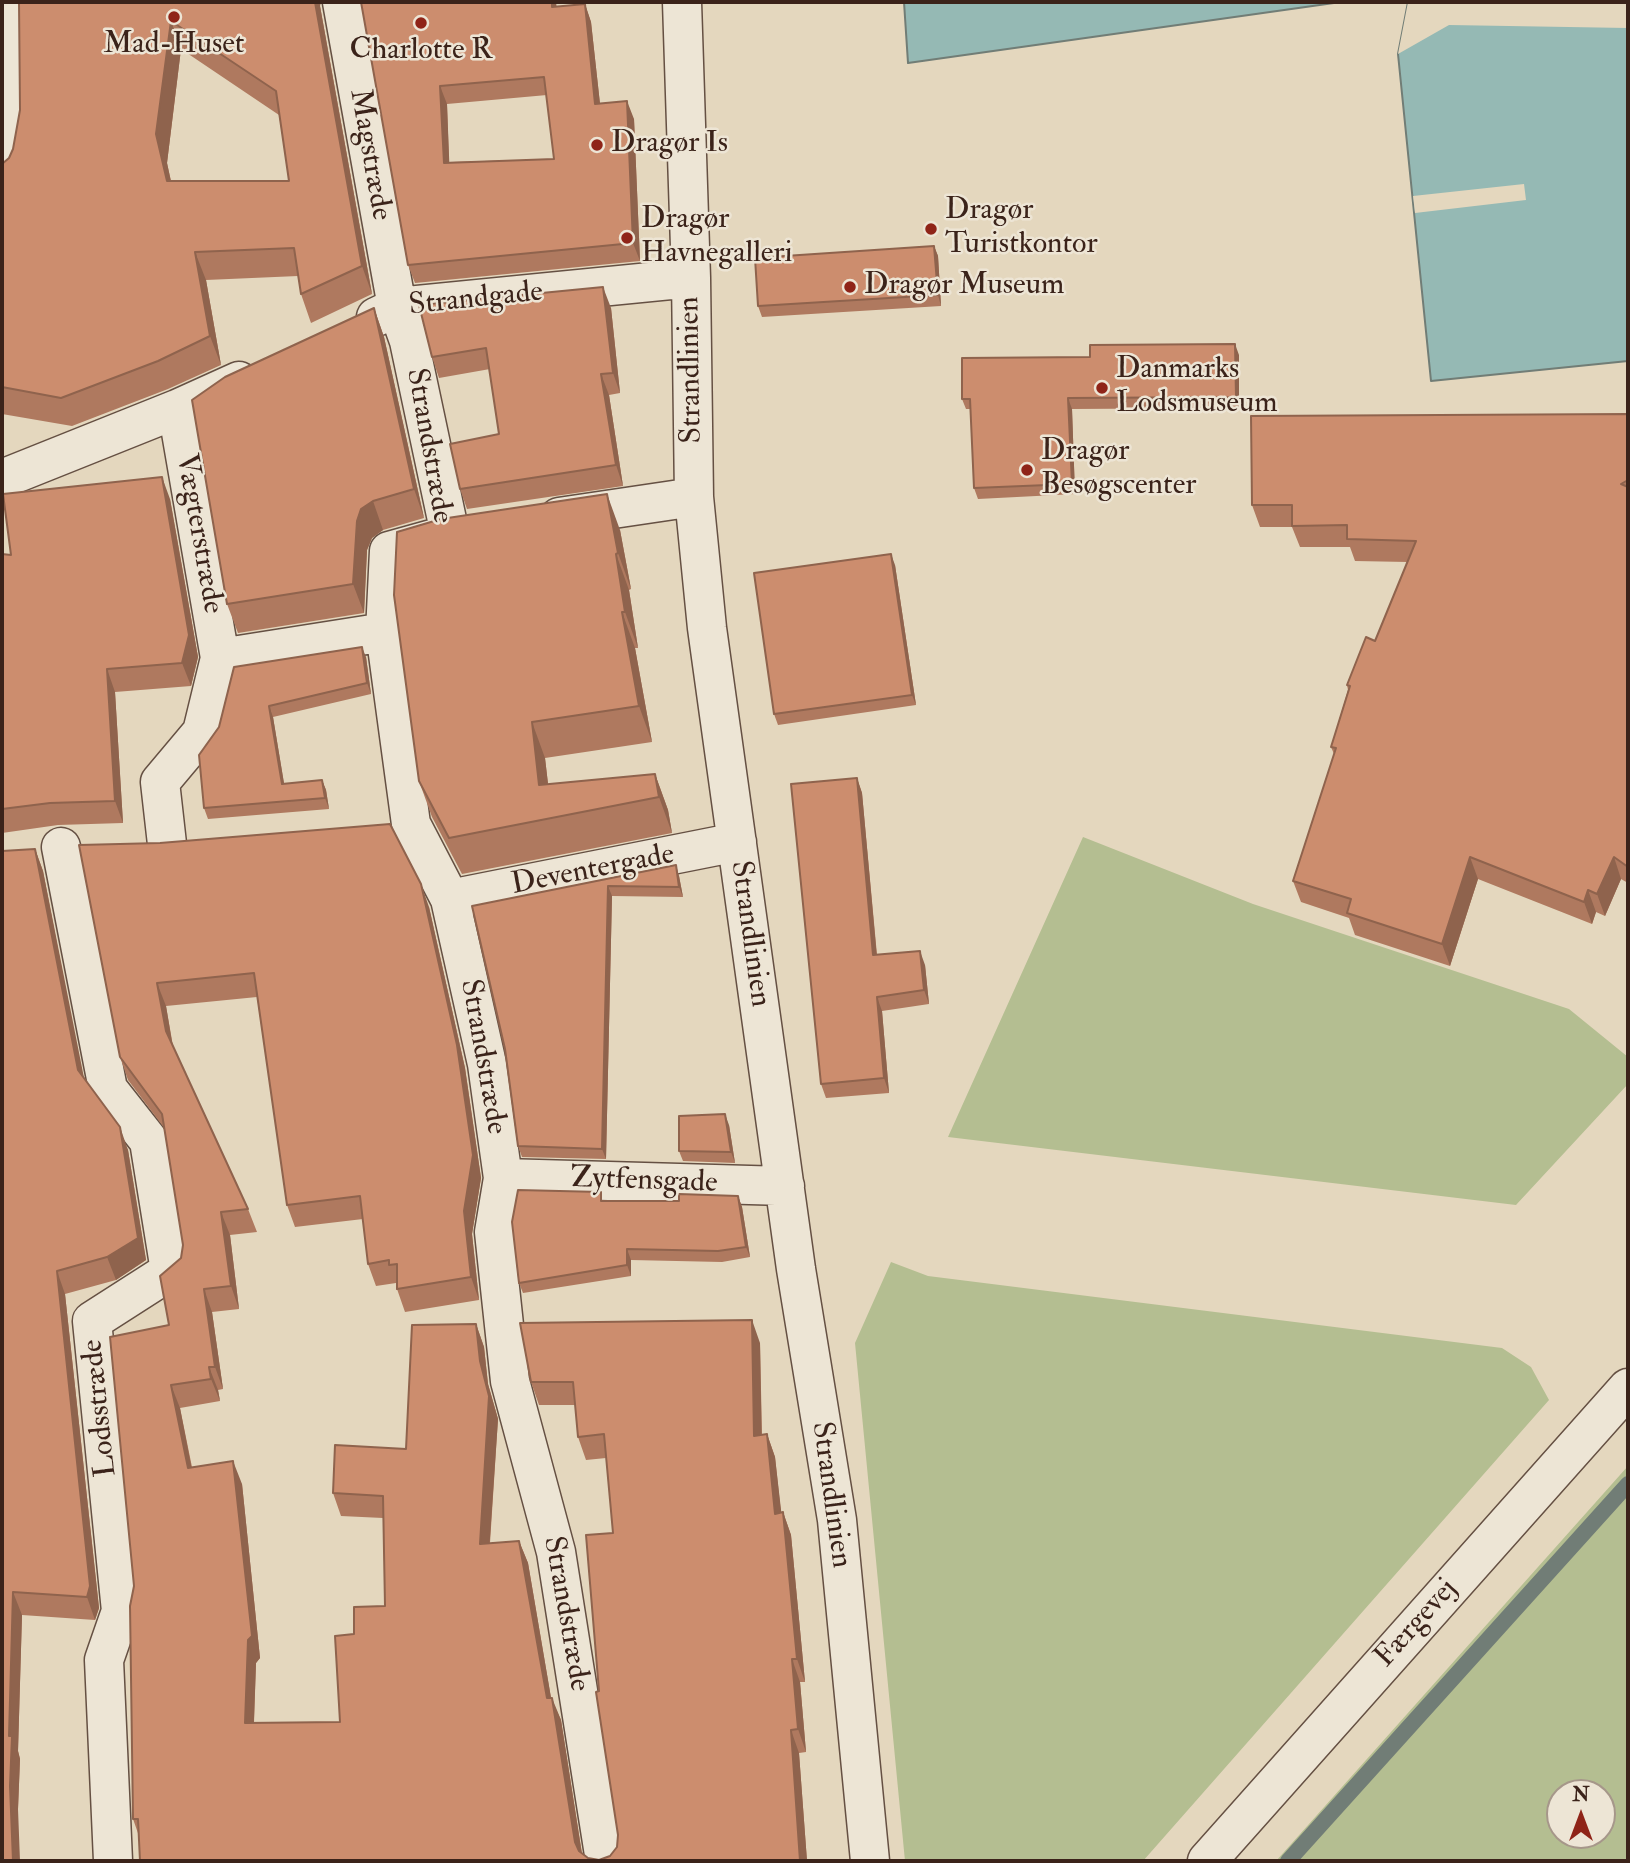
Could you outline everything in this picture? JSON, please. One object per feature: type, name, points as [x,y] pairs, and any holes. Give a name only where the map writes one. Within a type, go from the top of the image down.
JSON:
[{"type":"street","points":[[2,173],[8,138],[7,2]]},
{"type":"street","name":"Magstræde","points":[[342,2],[397,307]]},
{"type":"street","name":"Strandlinien","points":[[682,2],[691,278],[694,497],[707,628],[785,1186],[836,1520],[870,1861]]},
{"type":"street","name":"Strandgade","points":[[348,330],[397,307],[691,278]]},
{"type":"street","name":"Strandstræde","points":[[397,307],[409,341],[450,534],[389,551],[385,632],[411,824],[450,899],[488,1063],[503,1178],[494,1232],[510,1381],[556,1552],[605,1861]]},
{"type":"street","points":[[2,479],[177,410],[275,364]]},
{"type":"street","name":"Vægterstræde","points":[[177,410],[220,658]]},
{"type":"street","points":[[450,534],[694,497]]},
{"type":"street","points":[[208,841],[167,844],[160,782],[202,732],[220,658],[385,632]]},
{"type":"street","points":[[371,827],[411,824]]},
{"type":"street","name":"Deventergade","points":[[450,899],[737,842]]},
{"type":"street","name":"Lodsstræde","points":[[113,1861],[104,1660],[121,1611],[92,1321],[170,1271],[149,1141],[108,1089],[43,849],[167,844]]},
{"type":"street","name":"Zytfensgade","points":[[503,1178],[785,1186]]},
{"type":"street","name":"Færgevej","points":[[1207,1861],[1628,1388]]},
{"type":"green space","points":[[1083,837],[1253,904],[1569,1009],[1628,1057],[1628,1084],[1516,1205],[948,1137]]},
{"type":"green space","points":[[891,1262],[928,1276],[1502,1348],[1531,1367],[1549,1400],[1143,1861],[905,1861],[855,1343]]},
{"type":"green space","points":[[1628,1466],[1628,1861],[1276,1861]]},
{"type":"water","points":[[904,2],[1341,2],[908,63]]},
{"type":"water","points":[[1408,2],[1628,2],[1628,361],[1431,381],[1398,54]]},
{"type":"pier","points":[[1408,2],[1628,2],[1628,28],[1449,25],[1398,54]]},
{"type":"pier","points":[[1524,184],[1526,200],[1415,213],[1413,196]]},
{"type":"building","points":[[19,2],[315,2],[362,266],[301,294],[294,248],[195,252],[210,336],[158,361],[61,398],[2,387],[2,164],[13,149],[20,110]],"holes":[[[171,21],[276,91],[289,181],[167,181],[156,134]]]},
{"type":"building","points":[[361,2],[552,2],[552,7],[585,4],[595,104],[627,101],[633,243],[408,265]],"holes":[[[544,77],[554,159],[444,163],[440,86]]]},
{"type":"building","name":"Dragør Museum","points":[[934,246],[938,295],[758,306],[755,258]]},
{"type":"building","points":[[603,287],[613,373],[601,374],[616,465],[460,489],[450,444],[499,434],[486,348],[432,357],[419,305]]},
{"type":"building","points":[[374,308],[414,489],[373,501],[361,509],[357,521],[353,584],[227,604],[192,400],[225,377]]},
{"type":"building","points":[[1235,344],[1236,397],[1068,398],[1072,484],[974,488],[970,399],[962,399],[962,358],[1090,357],[1090,345]]},
{"type":"building","points":[[1628,414],[1628,480],[1621,484],[1628,487],[1628,867],[1614,857],[1597,894],[1588,890],[1584,902],[1470,857],[1442,944],[1347,913],[1351,899],[1293,881],[1336,748],[1331,747],[1350,686],[1347,685],[1366,637],[1375,641],[1416,541],[1347,539],[1347,525],[1292,526],[1292,505],[1252,505],[1251,416]]},
{"type":"building","points":[[162,477],[189,635],[182,663],[107,669],[115,801],[50,803],[2,809],[2,554],[11,555],[3,494]]},
{"type":"building","points":[[607,494],[618,553],[616,554],[625,612],[622,612],[639,706],[532,722],[539,785],[655,774],[659,797],[449,838],[419,781],[394,595],[397,532],[441,519]]},
{"type":"building","points":[[891,554],[912,695],[774,714],[754,573]]},
{"type":"building","points":[[362,647],[367,683],[269,706],[282,784],[322,780],[325,798],[204,808],[199,755],[219,727],[234,667]]},
{"type":"building","points":[[857,778],[873,955],[920,951],[924,990],[877,997],[884,1078],[821,1084],[791,784]]},
{"type":"building","points":[[390,824],[421,884],[457,1045],[473,1155],[464,1211],[471,1277],[397,1289],[397,1264],[389,1265],[389,1260],[368,1264],[360,1196],[287,1205],[254,973],[157,983],[166,1031],[248,1209],[221,1212],[231,1286],[204,1289],[215,1367],[209,1367],[211,1379],[171,1385],[188,1468],[233,1461],[252,1636],[248,1640],[245,1723],[340,1722],[335,1636],[354,1634],[354,1607],[385,1606],[383,1496],[333,1493],[335,1445],[406,1449],[412,1325],[476,1324],[480,1361],[489,1396],[480,1544],[519,1541],[547,1698],[552,1698],[575,1842],[579,1851],[588,1858],[599,1860],[610,1856],[617,1847],[618,1835],[596,1692],[599,1691],[586,1535],[613,1533],[604,1434],[578,1437],[573,1382],[531,1382],[520,1323],[752,1320],[754,1436],[767,1434],[775,1514],[783,1512],[797,1659],[792,1659],[798,1729],[791,1730],[800,1861],[140,1861],[138,1819],[133,1819],[130,1606],[134,1586],[110,1337],[169,1325],[160,1276],[181,1258],[183,1245],[162,1114],[120,1057],[79,845],[160,843]]},
{"type":"building","points":[[35,849],[78,1070],[120,1127],[138,1238],[107,1257],[57,1271],[90,1586],[87,1597],[13,1592],[9,1736],[12,1736],[10,1786],[13,1861],[2,1861],[2,851]]},
{"type":"building","points":[[676,865],[679,887],[608,886],[602,1149],[518,1146],[505,1049],[472,906]]},
{"type":"building","points":[[725,1114],[731,1152],[679,1151],[679,1116]]},
{"type":"building","points":[[518,1190],[601,1192],[601,1201],[679,1201],[679,1194],[738,1196],[746,1247],[718,1251],[627,1249],[627,1265],[519,1283],[512,1222]]},
{"type":"waterway","points":[[1288,1861],[1628,1484]]},
{"type":"place","name":"Mad-Huset","points":[[174,17]]},
{"type":"place","name":"Charlotte R","points":[[421,23]]},
{"type":"place","name":"Dragør Is","points":[[597,145]]},
{"type":"place","name":"Dragør Turistkontor","points":[[931,229]]},
{"type":"place","name":"Dragør Havnegalleri","points":[[627,238]]},
{"type":"place","name":"Dragør Museum","points":[[850,287]]},
{"type":"place","name":"Danmarks Lodsmuseum","points":[[1102,388]]},
{"type":"place","name":"Dragør Besøgscenter","points":[[1027,470]]}]
